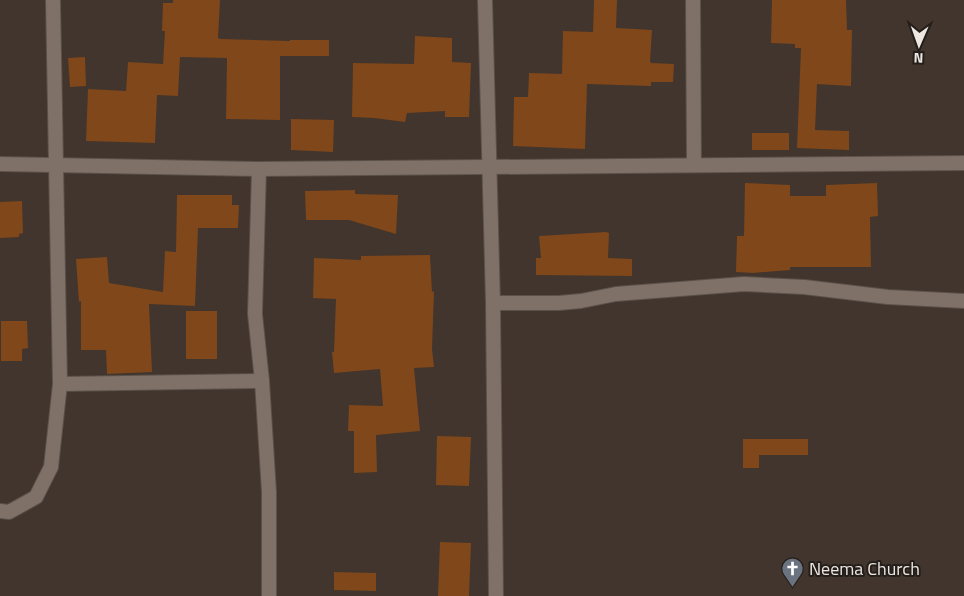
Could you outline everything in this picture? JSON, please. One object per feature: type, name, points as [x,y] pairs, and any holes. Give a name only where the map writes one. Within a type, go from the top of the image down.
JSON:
[{"type":"street","points":[[0,512],[9,512],[36,497],[51,467],[60,384],[53,0]]},
{"type":"street","points":[[486,0],[493,303],[496,596]]},
{"type":"street","points":[[694,0],[694,165]]},
{"type":"street","points":[[0,164],[259,169],[964,164]]},
{"type":"street","points":[[259,169],[255,314],[262,381],[269,492],[269,596]]},
{"type":"street","points":[[493,303],[559,303],[616,294],[744,284],[804,287],[888,296],[964,301]]},
{"type":"street","points":[[60,384],[262,381]]},
{"type":"building","points":[[173,0],[220,0],[218,38],[220,39],[329,40],[329,56],[280,56],[280,120],[226,119],[227,58],[180,57],[178,96],[157,95],[155,143],[86,141],[88,89],[126,91],[128,62],[163,64],[165,31],[162,31],[163,3],[173,3]]},
{"type":"building","points":[[594,0],[617,0],[616,28],[652,30],[650,61],[651,63],[674,64],[673,82],[651,82],[651,86],[587,84],[585,149],[513,146],[514,97],[528,97],[529,73],[562,74],[563,31],[593,32]]},
{"type":"building","points":[[772,0],[846,0],[847,30],[852,30],[851,86],[817,84],[815,130],[849,131],[849,150],[797,148],[801,48],[795,48],[795,44],[771,43]]},
{"type":"building","points":[[415,36],[452,38],[452,62],[471,63],[469,117],[445,117],[445,111],[407,113],[405,122],[352,117],[353,63],[414,64]]},
{"type":"building","points":[[85,57],[86,86],[70,87],[68,58]]},
{"type":"building","points":[[291,119],[334,120],[333,152],[291,150]]},
{"type":"building","points":[[752,133],[789,133],[789,150],[752,150]]},
{"type":"building","points":[[745,183],[790,185],[790,196],[826,196],[826,185],[877,183],[878,216],[870,217],[871,267],[790,267],[790,270],[753,273],[736,272],[737,236],[744,236]]},
{"type":"building","points":[[355,190],[355,194],[398,195],[396,234],[349,220],[306,220],[305,191]]},
{"type":"building","points":[[177,195],[232,195],[232,205],[239,205],[238,228],[198,228],[195,306],[149,304],[152,372],[107,374],[106,350],[81,350],[81,301],[79,302],[76,259],[107,257],[109,283],[163,292],[165,251],[176,252]]},
{"type":"building","points":[[22,201],[23,233],[19,234],[19,237],[0,238],[0,202]]},
{"type":"building","points":[[609,233],[608,258],[632,259],[632,276],[536,275],[536,258],[541,258],[539,236]]},
{"type":"building","points":[[430,255],[432,292],[434,291],[432,349],[434,367],[414,368],[420,431],[376,435],[377,472],[354,473],[354,431],[348,431],[349,405],[383,406],[380,369],[334,373],[332,352],[334,352],[336,299],[313,298],[314,258],[361,260],[361,256]]},
{"type":"building","points":[[186,311],[217,311],[217,359],[186,359]]},
{"type":"building","points":[[1,321],[27,321],[28,348],[22,349],[22,361],[1,361]]},
{"type":"building","points":[[437,436],[471,437],[469,486],[436,485]]},
{"type":"building","points":[[743,439],[808,439],[808,455],[759,455],[759,468],[743,468]]},
{"type":"building","points":[[440,542],[471,543],[469,596],[438,596]]},
{"type":"building","points":[[334,572],[376,573],[376,591],[334,590]]},
{"type":"place","name":"Neema Church","points":[[793,588]]}]
